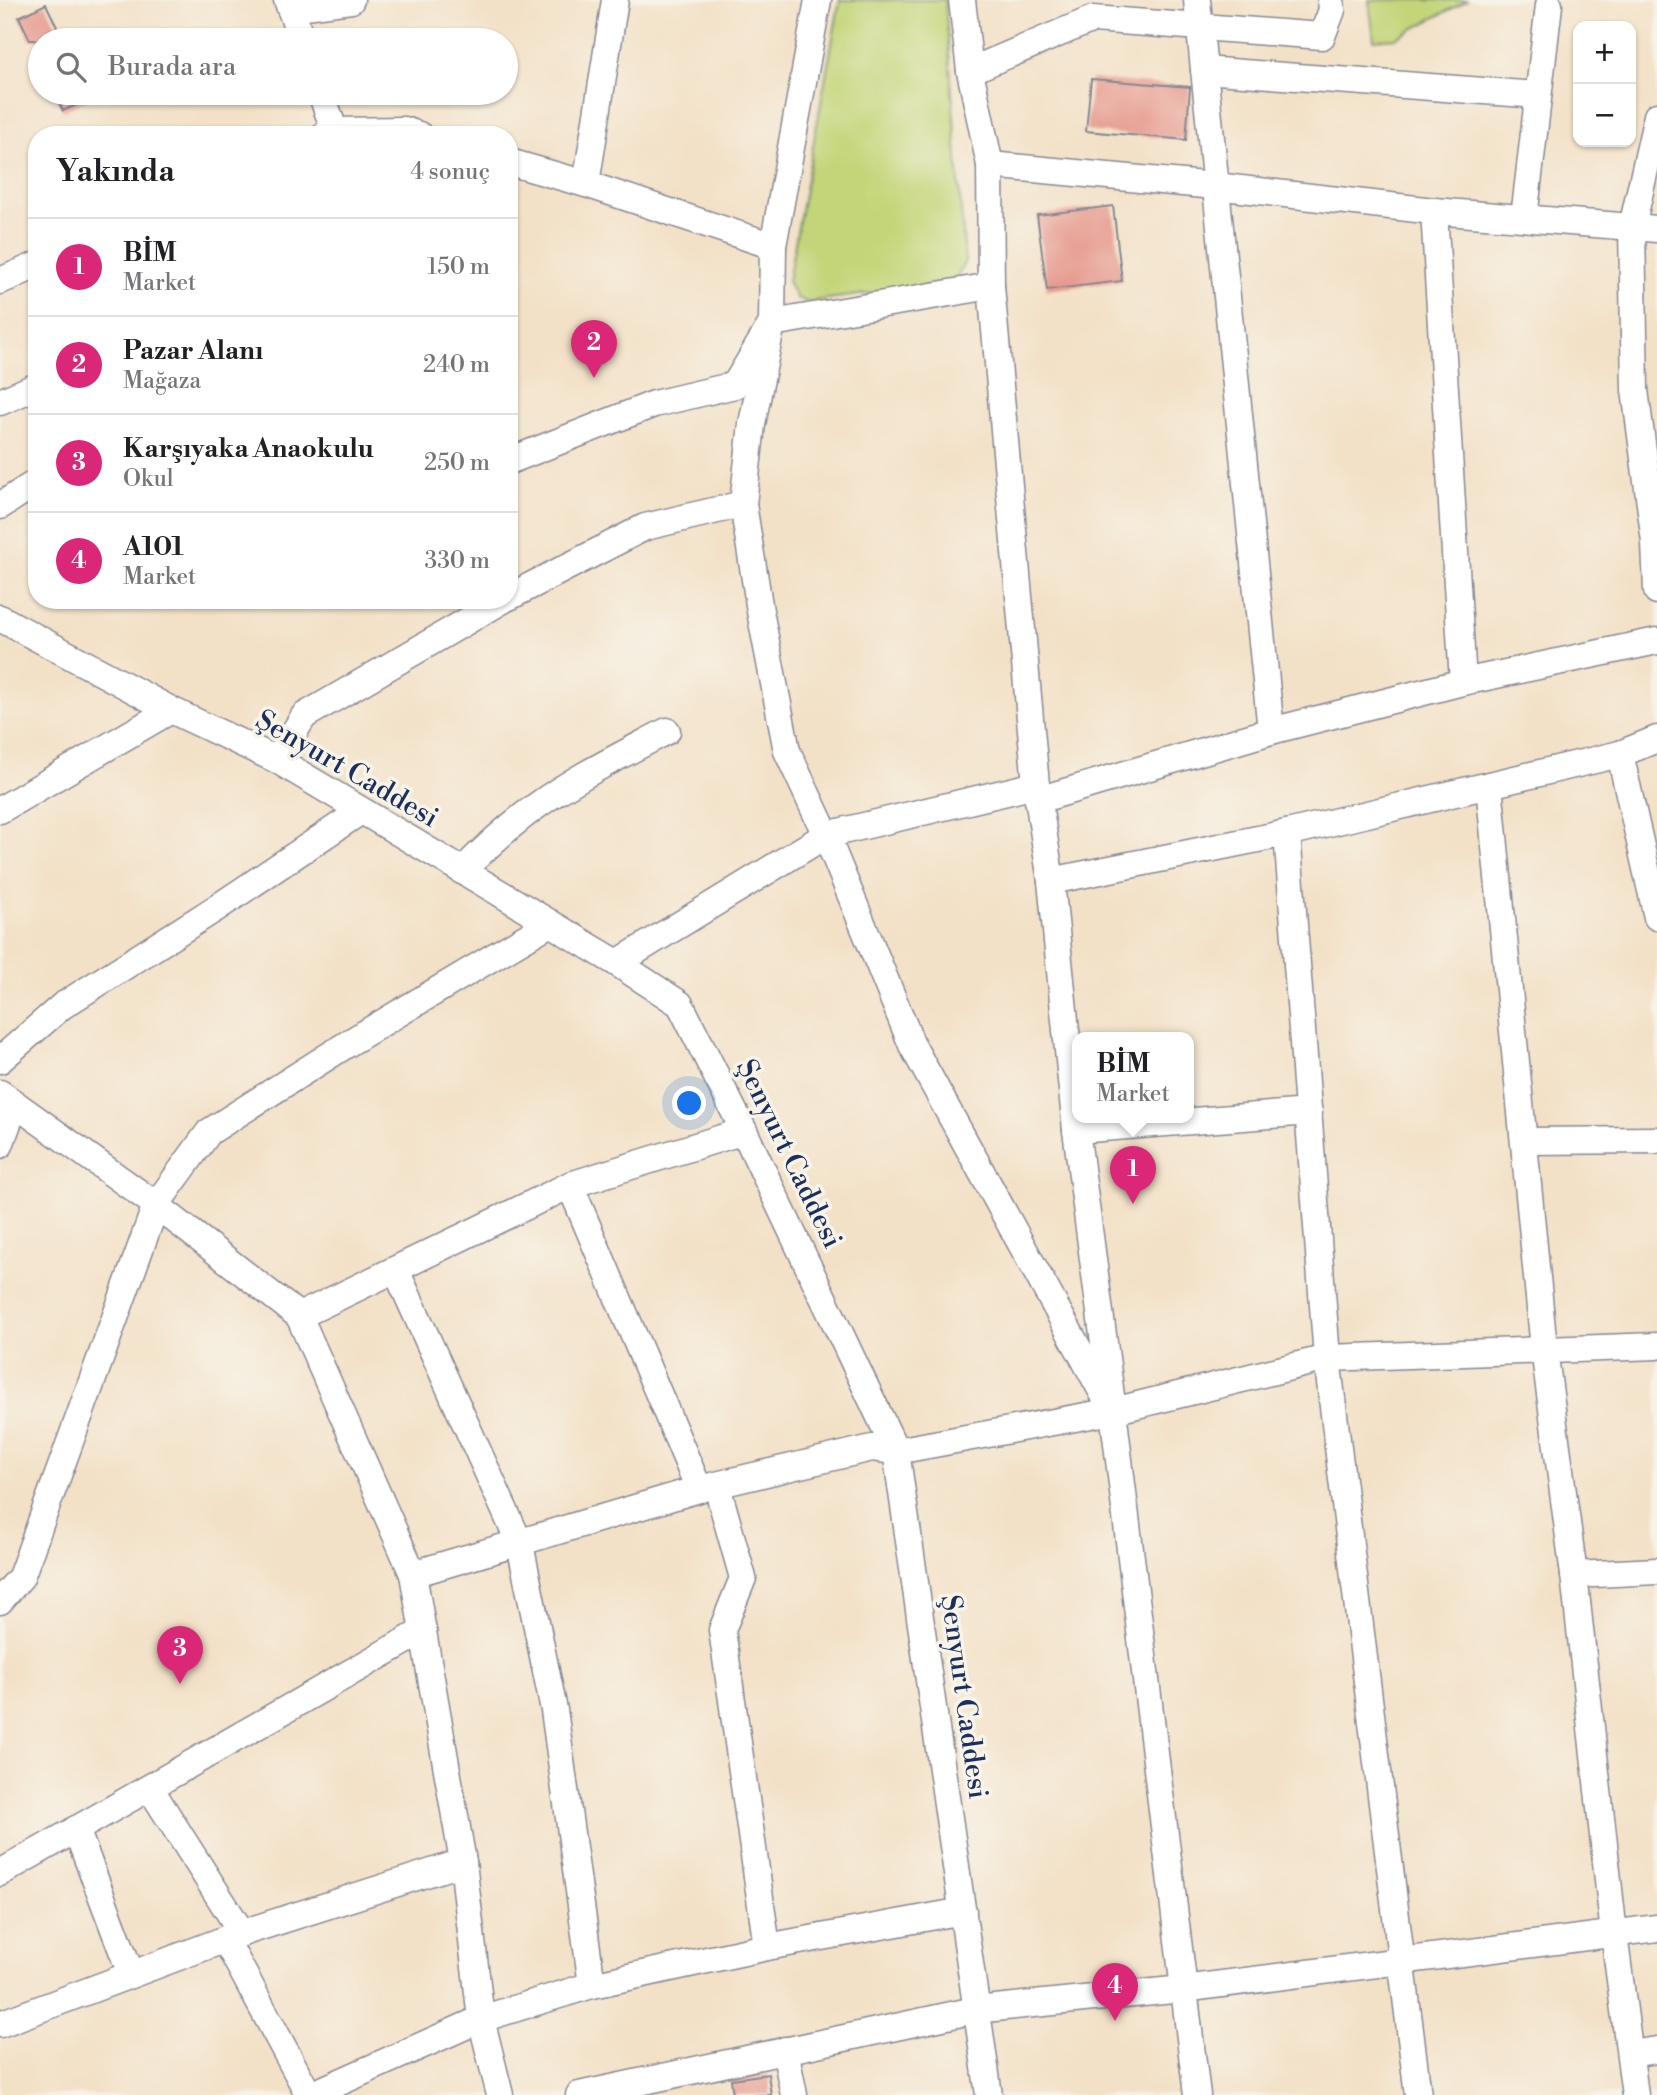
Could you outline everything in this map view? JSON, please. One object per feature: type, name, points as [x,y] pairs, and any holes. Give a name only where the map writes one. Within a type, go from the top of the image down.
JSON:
[{"type":"street","points":[[297,28],[288,4],[351,0]]},
{"type":"street","points":[[586,184],[615,0]]},
{"type":"street","points":[[818,0],[773,246],[772,323],[752,424],[743,504],[787,751],[826,835],[912,1045],[1113,1411]]},
{"type":"street","points":[[962,0],[970,71],[990,165],[991,286],[1037,792],[1051,881],[1072,1090]]},
{"type":"street","points":[[1198,0],[1271,732]]},
{"type":"street","points":[[970,71],[1094,19],[1322,36],[1332,10],[1331,0]]},
{"type":"street","points":[[1524,219],[1549,5]]},
{"type":"street","points":[[1204,70],[1538,95]]},
{"type":"street","points":[[324,105],[330,126]]},
{"type":"street","points":[[1657,116],[1645,228],[1646,389],[1657,591]]},
{"type":"street","points":[[518,165],[586,184],[773,246]]},
{"type":"street","points":[[990,165],[1215,186],[1434,211],[1645,228]]},
{"type":"street","points":[[1434,211],[1463,682]]},
{"type":"street","points":[[0,281],[28,269]]},
{"type":"street","points":[[518,457],[654,404],[735,385],[772,323],[991,286]]},
{"type":"street","points":[[0,402],[28,390]]},
{"type":"street","points":[[0,506],[28,488]]},
{"type":"street","points":[[518,592],[645,527],[743,504]]},
{"type":"street","points":[[277,760],[304,716],[488,609]]},
{"type":"street","name":"Şenyurt Caddesi","points":[[0,618],[170,710],[277,760],[617,963],[680,1004],[744,1131],[896,1451],[989,2095]]},
{"type":"street","points":[[617,963],[826,835],[1037,792],[1463,682],[1657,640]]},
{"type":"street","points":[[0,810],[170,710]]},
{"type":"street","points":[[462,871],[504,831],[536,806],[585,775],[667,731]]},
{"type":"street","points":[[1051,881],[1287,833],[1620,754],[1657,739]]},
{"type":"street","points":[[1620,754],[1657,917]]},
{"type":"street","points":[[1489,785],[1545,1349],[1635,2095]]},
{"type":"street","points":[[0,1060],[62,1006],[361,811]]},
{"type":"street","points":[[1287,833],[1327,1359],[1418,2095]]},
{"type":"street","points":[[0,1601],[21,1577],[156,1205],[209,1132],[352,1041],[550,923]]},
{"type":"street","points":[[0,1145],[7,1098],[156,1205],[299,1316],[413,1574],[463,1862],[481,2019],[500,2095]]},
{"type":"street","points":[[1194,1121],[1309,1112]]},
{"type":"street","points":[[1075,1123],[1197,2095]]},
{"type":"street","points":[[1076,1130],[1167,1123]]},
{"type":"street","points":[[299,1316],[570,1185],[744,1131]]},
{"type":"street","points":[[1525,1141],[1657,1140]]},
{"type":"street","points":[[570,1185],[708,1488],[743,1578],[722,1630],[767,1947]]},
{"type":"street","points":[[396,1270],[520,1544],[554,1710],[592,1985]]},
{"type":"street","points":[[413,1574],[708,1488],[872,1448],[896,1451],[1113,1411],[1327,1359],[1657,1346]]},
{"type":"street","points":[[1574,1575],[1657,1571]]},
{"type":"street","points":[[0,1873],[423,1632]]},
{"type":"street","points":[[150,1788],[234,1936],[310,2095],[481,2019],[592,1985],[767,1947],[963,1911]]},
{"type":"street","points":[[76,1829],[131,1974]]},
{"type":"street","points":[[0,2024],[234,1936],[463,1862]]},
{"type":"street","points":[[579,2095],[975,2010],[1183,1989],[1657,1928]]},
{"type":"street","points":[[785,2050],[794,2095]]},
{"type":"street","points":[[1630,2054],[1657,2050]]},
{"type":"green space","points":[[840,0],[945,0],[965,261],[957,278],[939,284],[807,302],[796,298],[788,281]]},
{"type":"green space","points":[[1369,0],[1468,0],[1396,38],[1374,40]]},
{"type":"building","points":[[46,4],[57,28],[28,28],[28,36],[19,17]]},
{"type":"building","points":[[1091,79],[1190,87],[1186,140],[1086,131]]},
{"type":"building","points":[[60,105],[76,105],[63,111]]},
{"type":"building","points":[[1113,206],[1122,281],[1047,290],[1037,215]]},
{"type":"building","points":[[768,2074],[771,2095],[733,2095],[731,2079]]},
{"type":"place","name":"Pazar Alanı","points":[[594,378]]},
{"type":"place","name":"BİM","points":[[1133,1204]]},
{"type":"place","name":"Karşıyaka Anaokulu","points":[[180,1684]]},
{"type":"place","name":"A101","points":[[1115,2021]]}]
